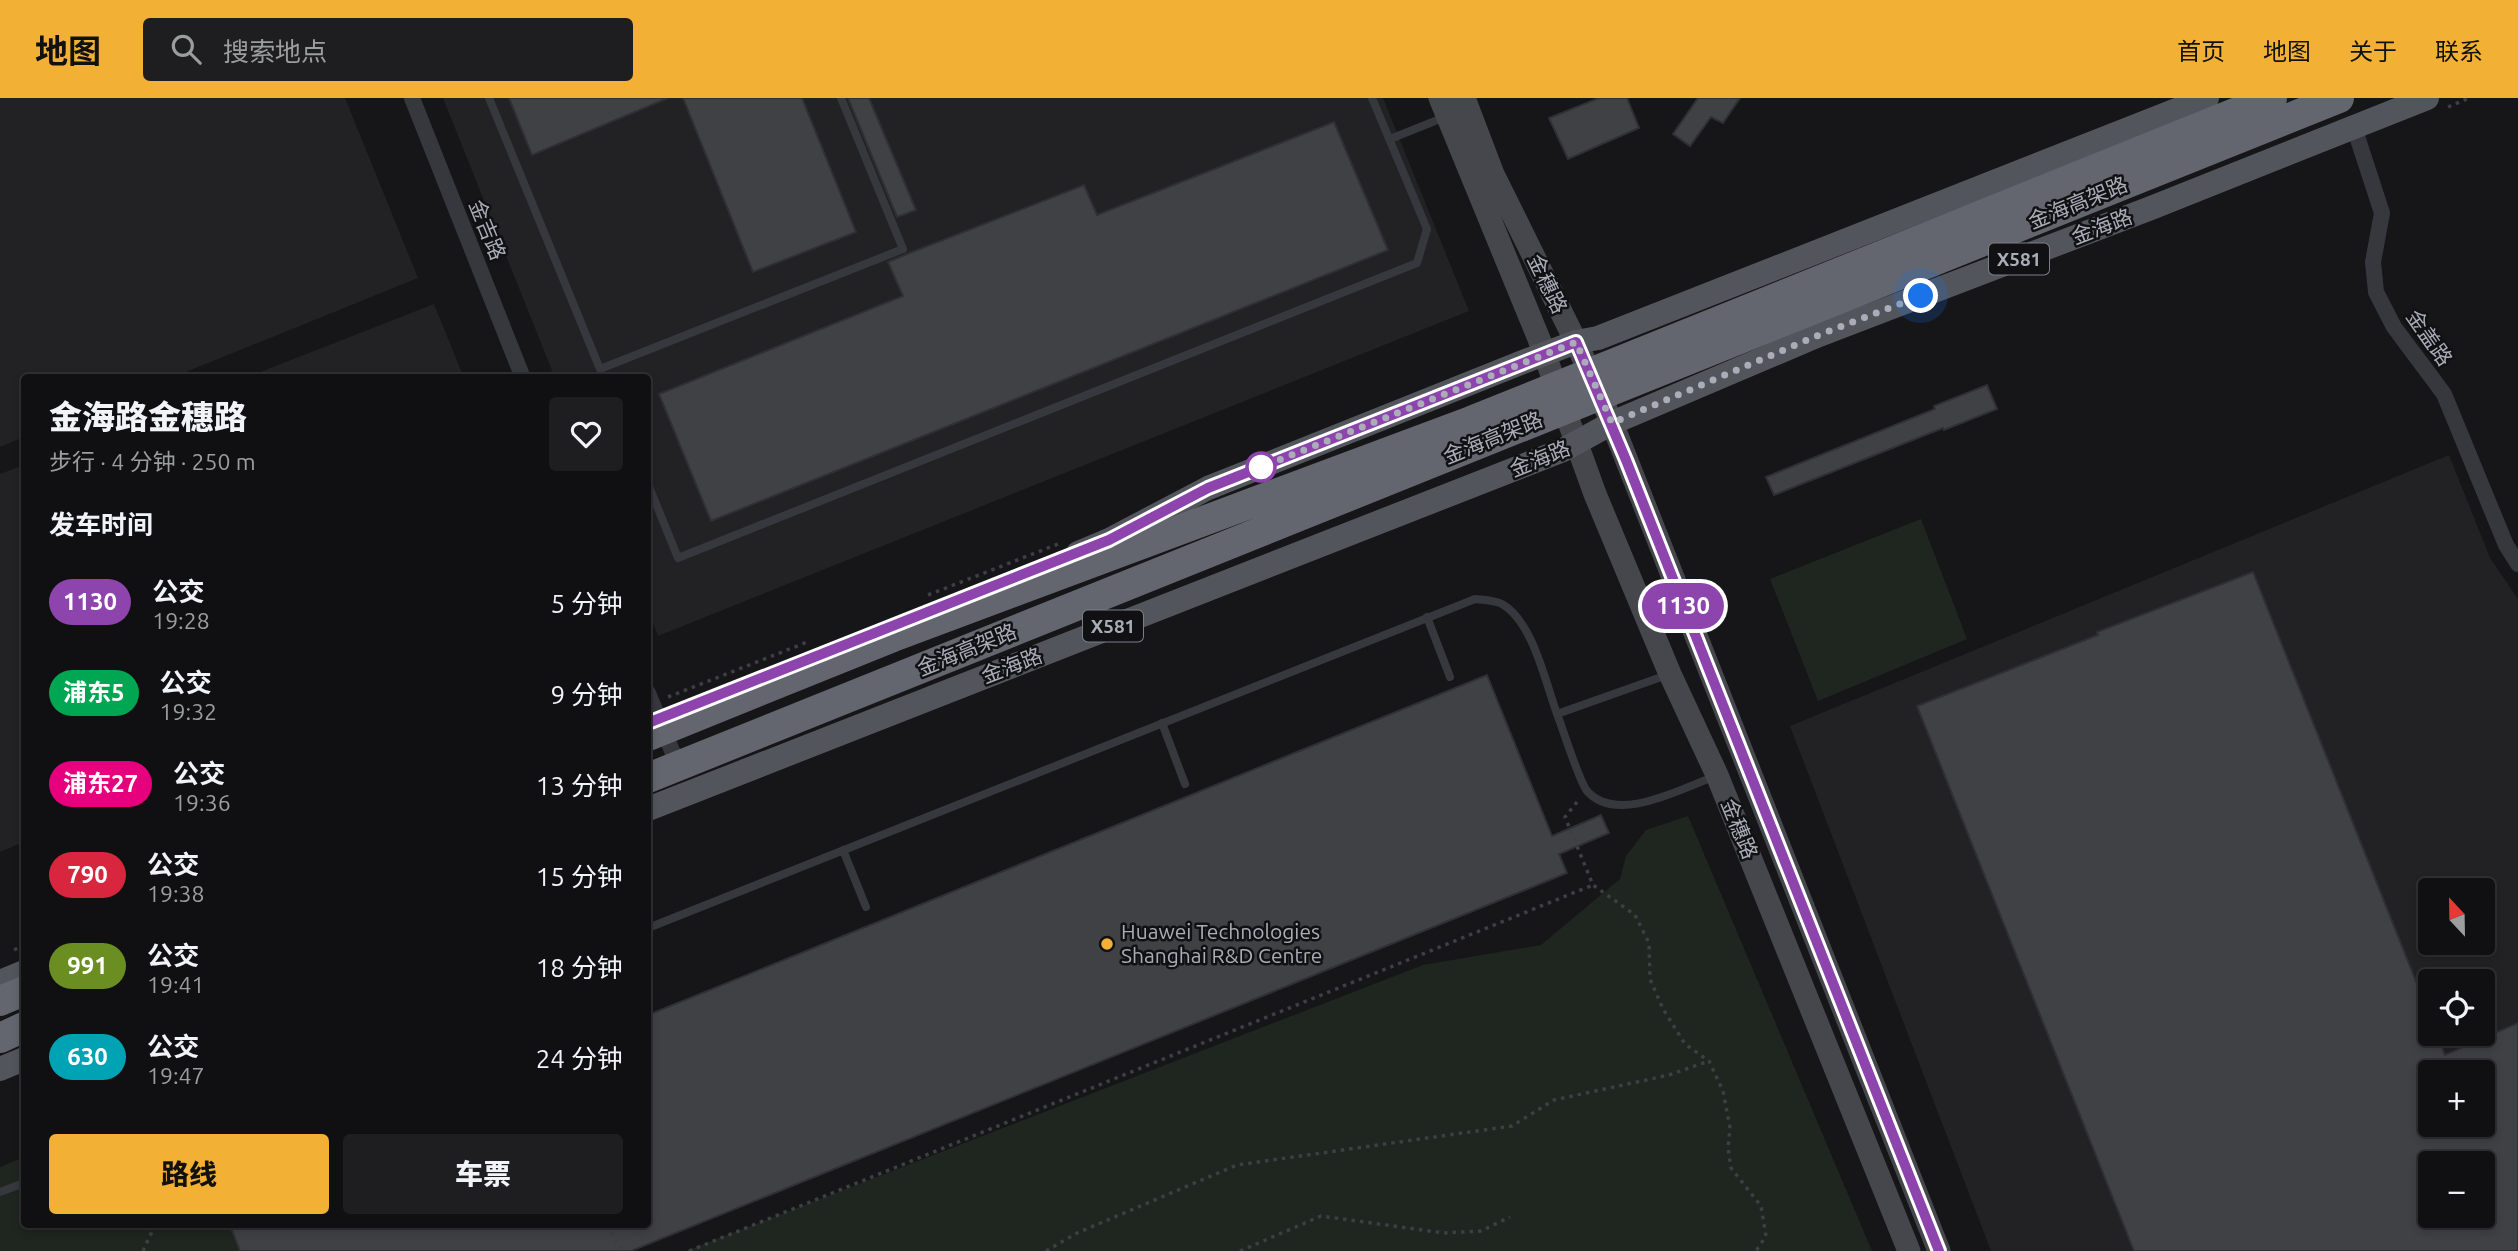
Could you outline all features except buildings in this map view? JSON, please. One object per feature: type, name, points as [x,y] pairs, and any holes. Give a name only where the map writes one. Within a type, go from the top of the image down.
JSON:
[{"type":"highway","points":[[1109,540],[2258,98]]},
{"type":"highway","name":"金海高架路","points":[[651,726],[1471,421],[2272,98]]},
{"type":"highway","name":"金海高架路","points":[[651,777],[2339,98]]},
{"type":"highway","points":[[0,1001],[21,992]]},
{"type":"highway","points":[[0,1037],[21,1028]]},
{"type":"main road","points":[[651,726],[1109,540],[1208,488],[1544,353],[1598,338],[2207,98]]},
{"type":"main road","name":"金海路","points":[[651,808],[1578,443],[1612,423],[1819,335],[2151,208],[2427,98]]},
{"type":"main road","points":[[0,982],[21,973]]},
{"type":"main road","points":[[0,1069],[21,1060]]},
{"type":"street","name":"金吉路","points":[[412,98],[521,374]]},
{"type":"street","name":"金穗路","points":[[1455,105],[1493,174],[1576,342],[1612,423],[1940,1251]]},
{"type":"street","name":"金穗路","points":[[1455,105],[1578,443],[1582,463],[1670,674],[1717,775],[1909,1251]]},
{"type":"street","name":"金盖路","points":[[2354,127],[2382,213],[2373,262],[2376,292],[2394,327],[2444,394],[2506,544],[2518,564]]},
{"type":"street","points":[[651,726],[690,792]]},
{"type":"lane","points":[[489,98],[602,374]]},
{"type":"lane","points":[[600,369],[903,249],[841,98]]},
{"type":"lane","points":[[651,491],[678,558],[1417,263],[1427,229],[1372,98]]},
{"type":"lane","points":[[1390,139],[1455,105]]},
{"type":"lane","points":[[651,927],[1475,599],[1499,602],[1517,615],[1528,634],[1586,789],[1601,802],[1642,804],[1717,775]]},
{"type":"lane","points":[[1427,617],[1450,677]]},
{"type":"lane","points":[[1557,714],[1670,674]]},
{"type":"lane","points":[[1162,723],[1185,784]]},
{"type":"lane","points":[[844,850],[866,907]]},
{"type":"lane","points":[[0,1192],[21,1184]]},
{"type":"path","points":[[1586,789],[1566,817],[1593,885],[1635,915],[1649,943],[1650,979],[1663,1009],[1685,1044],[1709,1061],[1723,1091],[1730,1128],[1728,1148],[1731,1168],[1761,1206],[1766,1236],[1756,1251]]},
{"type":"path","points":[[689,1251],[1593,885]]},
{"type":"path","points":[[1046,1251],[1077,1233],[1237,1165],[1512,1126],[1554,1100],[1669,1075],[1709,1061]]},
{"type":"path","points":[[1240,1251],[1321,1216],[1444,1233],[1481,1231],[1510,1217]]},
{"type":"path","points":[[143,1251],[154,1228]]},
{"type":"path","points":[[609,1228],[618,1247],[624,1251]]},
{"type":"shaded area","points":[[0,98],[345,98],[418,278],[181,374],[21,374],[21,438],[0,447]]},
{"type":"shaded area","points":[[443,98],[1383,98],[1469,311],[658,636],[651,618],[651,374],[553,374]]},
{"type":"shaded area","points":[[434,304],[462,374],[255,374]]},
{"type":"shaded area","points":[[2449,455],[2490,558],[2518,599],[2518,1251],[1991,1251],[1790,726]]},
{"type":"shaded area","points":[[21,466],[21,843],[0,852],[0,474]]},
{"type":"shaded area","points":[[1921,519],[1967,639],[1818,701],[1770,579]]},
{"type":"shaded area","points":[[1688,816],[1872,1251],[686,1251],[1423,965],[1541,945],[1620,879],[1626,856],[1646,830]]},
{"type":"shaded area","points":[[21,1158],[21,1228],[231,1228],[240,1251],[0,1251],[0,1167]]},
{"type":"bus line","name":"1130","points":[[651,722],[1109,540],[1208,488],[1576,342],[1612,423],[1939,1251]]},
{"type":"place","name":"Huawei Technologies Shanghai R&D Centre","points":[[1107,944]]},
{"type":"route","points":[[1261,467],[1259,468],[1576,342],[1612,423],[1819,335],[1921,296]]}]
